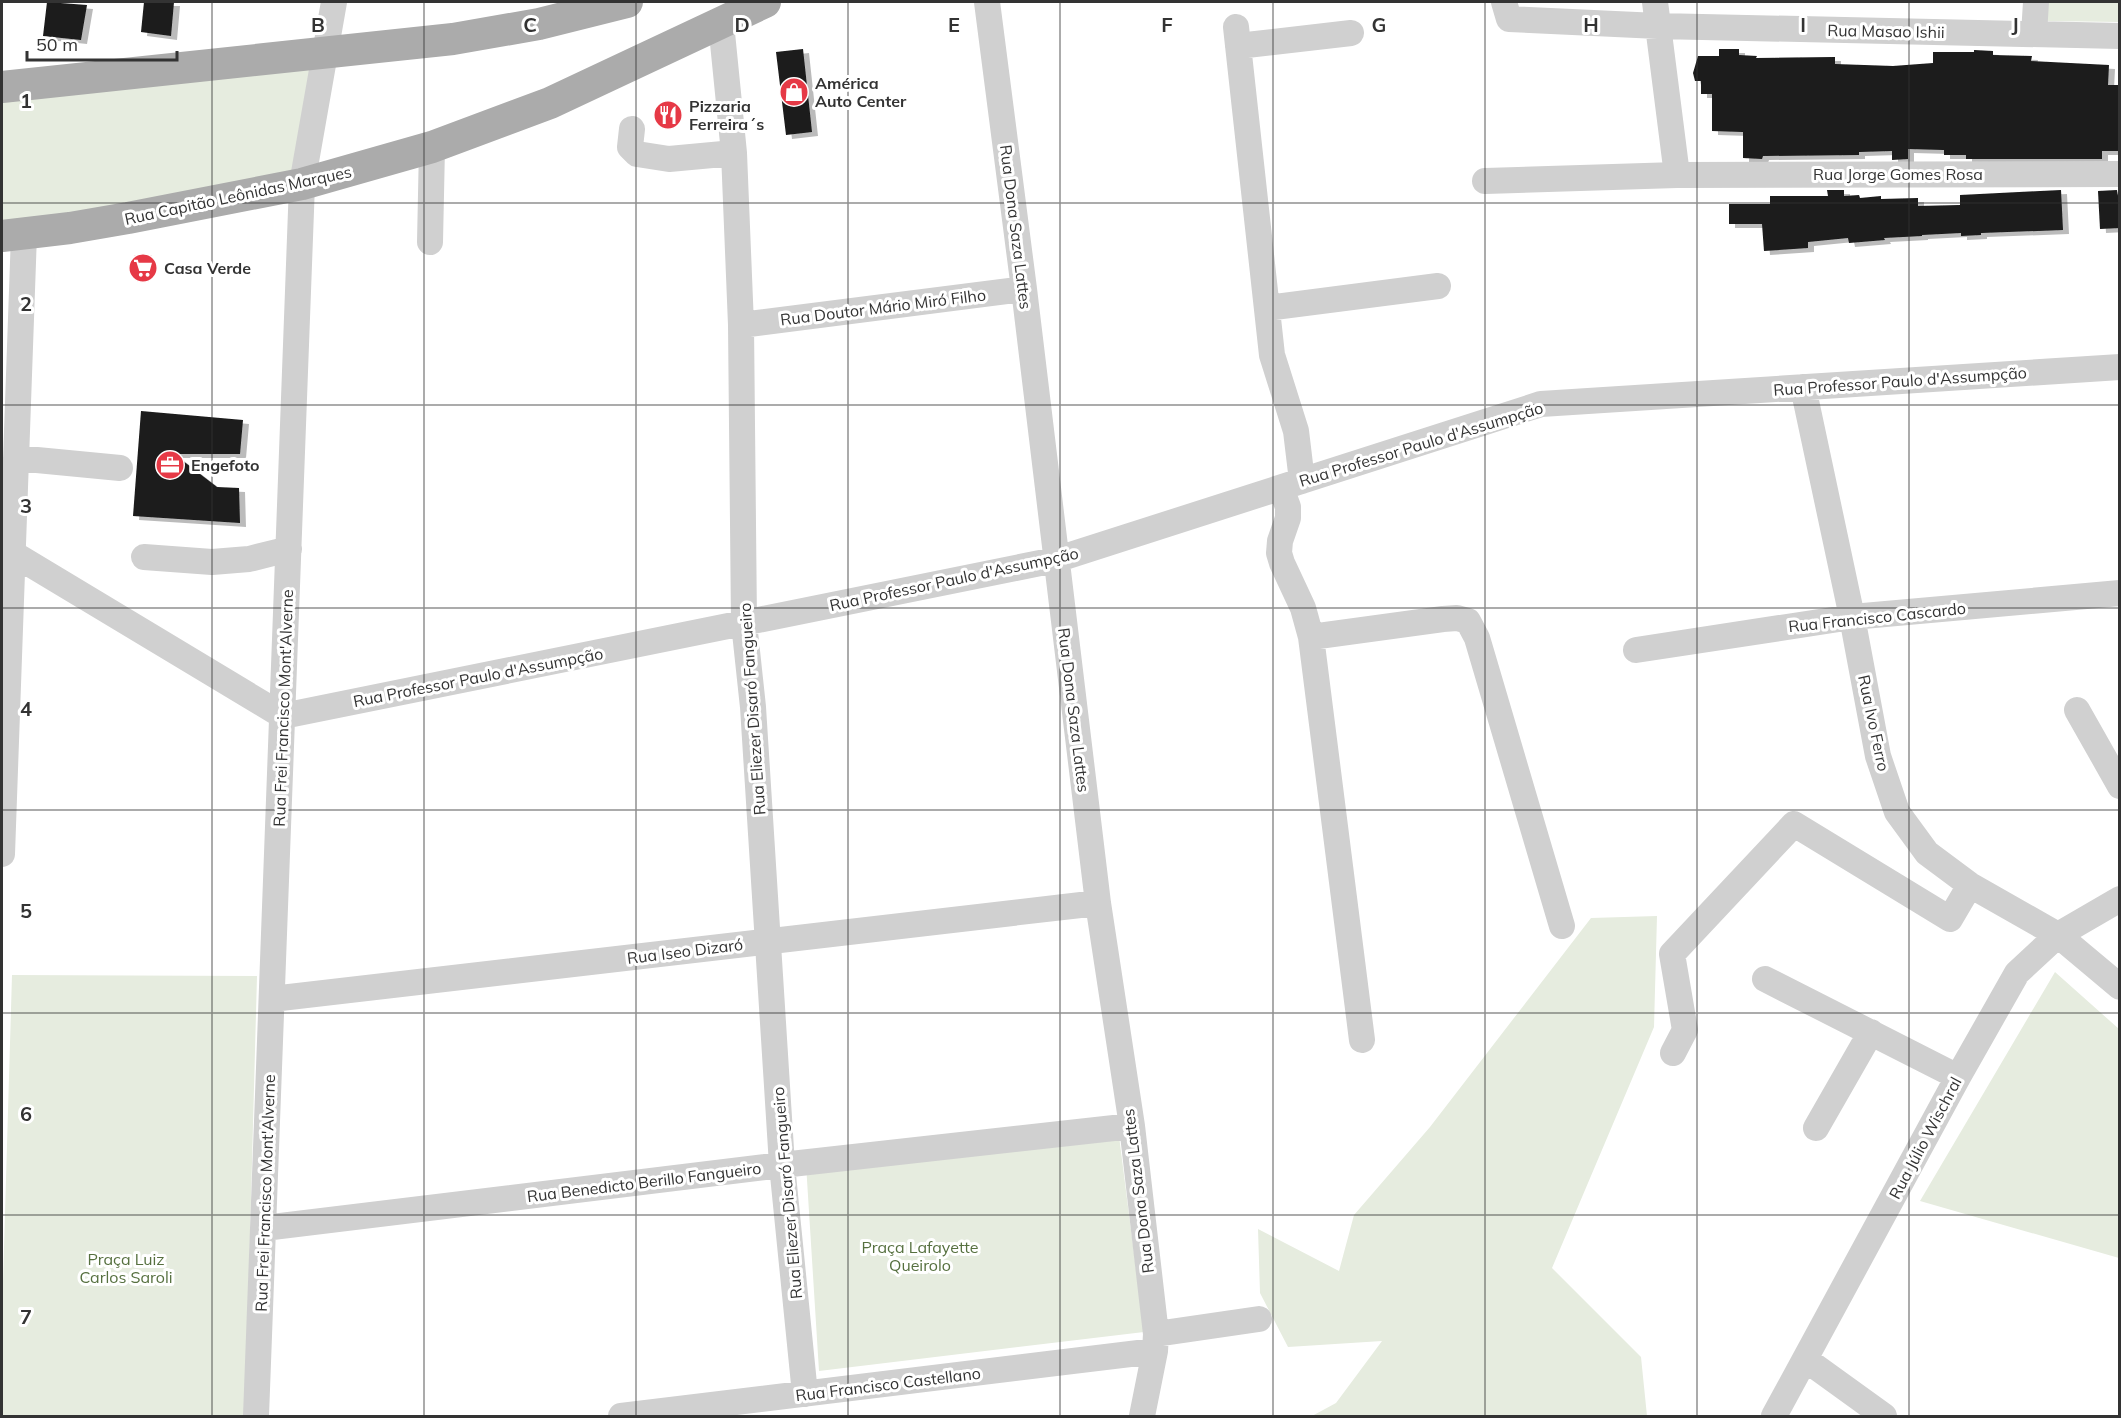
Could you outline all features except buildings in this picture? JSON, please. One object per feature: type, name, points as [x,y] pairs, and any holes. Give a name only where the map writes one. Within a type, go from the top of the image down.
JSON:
[{"type":"main road","points":[[2,87],[453,39],[568,10],[627,2]]},
{"type":"main road","name":"Rua Capitão Leônidas Marques","points":[[13,235],[152,214],[302,184],[432,147],[550,103],[765,2]]},
{"type":"street","name":"Rua Frei Francisco Mont'Alverne","points":[[256,1416],[302,184],[334,2]]},
{"type":"street","name":"Rua Dona Saza Lattes","points":[[987,2],[1098,903],[1132,1126],[1155,1343],[1142,1416]]},
{"type":"street","points":[[2034,34],[2036,2]]},
{"type":"street","name":"Rua Masao Ishii","points":[[1507,10],[1657,14],[2034,34],[2120,36]]},
{"type":"street","points":[[1657,14],[1677,175]]},
{"type":"street","name":"Rua Eliezer Disaró Fangueiro","points":[[721,22],[734,153],[741,325],[744,623],[753,707],[782,1165],[805,1394]]},
{"type":"street","points":[[1351,33],[1237,36],[1274,366],[1296,431],[1288,518],[1280,541],[1279,553],[1303,608],[1311,637],[1362,1040]]},
{"type":"street","points":[[632,129],[630,147],[637,154],[669,159],[734,153]]},
{"type":"street","points":[[430,242],[432,147]]},
{"type":"street","name":"Rua Jorge Gomes Rosa","points":[[1485,182],[1677,175],[2120,174]]},
{"type":"street","points":[[2,854],[7,552],[16,458],[13,235]]},
{"type":"street","points":[[1267,308],[1438,286]]},
{"type":"street","name":"Rua Doutor Mário Miró Filho","points":[[741,325],[1024,289]]},
{"type":"street","name":"Rua Professor Paulo d'Assumpção","points":[[283,716],[1055,560],[1541,404],[2120,367]]},
{"type":"street","name":"Rua Ivo Ferro","points":[[1803,387],[1852,617],[1878,756],[1898,812],[1926,853],[1970,885],[2058,935],[2120,987]]},
{"type":"street","points":[[16,458],[120,468]]},
{"type":"street","points":[[144,557],[212,562],[249,559],[289,549]]},
{"type":"street","points":[[7,552],[283,716]]},
{"type":"street","name":"Rua Francisco Cascardo","points":[[1636,650],[1852,617],[2120,594]]},
{"type":"street","points":[[1311,637],[1443,618],[1468,621],[1477,638],[1562,926]]},
{"type":"street","points":[[2077,710],[2120,786]]},
{"type":"street","points":[[1673,1053],[1685,1030],[1672,954],[1794,824],[1950,919],[1970,885]]},
{"type":"street","name":"Rua Júlio Wischral","points":[[1773,1416],[2017,973],[2058,935],[2120,899]]},
{"type":"street","name":"Rua Iseo Dizaró","points":[[272,999],[1098,903]]},
{"type":"street","points":[[1765,978],[1958,1077]]},
{"type":"street","points":[[1816,1128],[1870,1032]]},
{"type":"street","name":"Rua Benedicto Berillo Fangueiro","points":[[264,1228],[782,1165],[1132,1126]]},
{"type":"street","name":"Rua Francisco Castellano","points":[[621,1416],[805,1394],[1155,1343],[1259,1319]]},
{"type":"street","points":[[1805,1359],[1884,1416]]},
{"type":"green space","points":[[2048,2],[2119,2],[2119,22],[2047,21]]},
{"type":"green space","points":[[311,66],[295,171],[104,210],[2,223],[2,101]]},
{"type":"green space","points":[[1657,916],[1654,1027],[1552,1268],[1641,1357],[1647,1416],[1312,1416],[1336,1403],[1382,1341],[1288,1347],[1260,1293],[1258,1229],[1339,1271],[1354,1215],[1430,1127],[1591,918]]},
{"type":"green space","points":[[2055,972],[2119,1029],[2119,1258],[1920,1201]]},
{"type":"green space","name":"Praça Luiz Carlos Saroli","points":[[12,975],[257,976],[247,1416],[2,1416],[2,1316]]},
{"type":"green space","name":"Praça Lafayette Queirolo","points":[[1119,1136],[1144,1332],[819,1371],[806,1164]]},
{"type":"place","name":"América Auto Center","points":[[794,92]]},
{"type":"place","name":"Pizzaria Ferreira´s","points":[[668,115]]},
{"type":"place","name":"Casa Verde","points":[[143,268]]},
{"type":"place","name":"Engefoto","points":[[170,465]]}]
